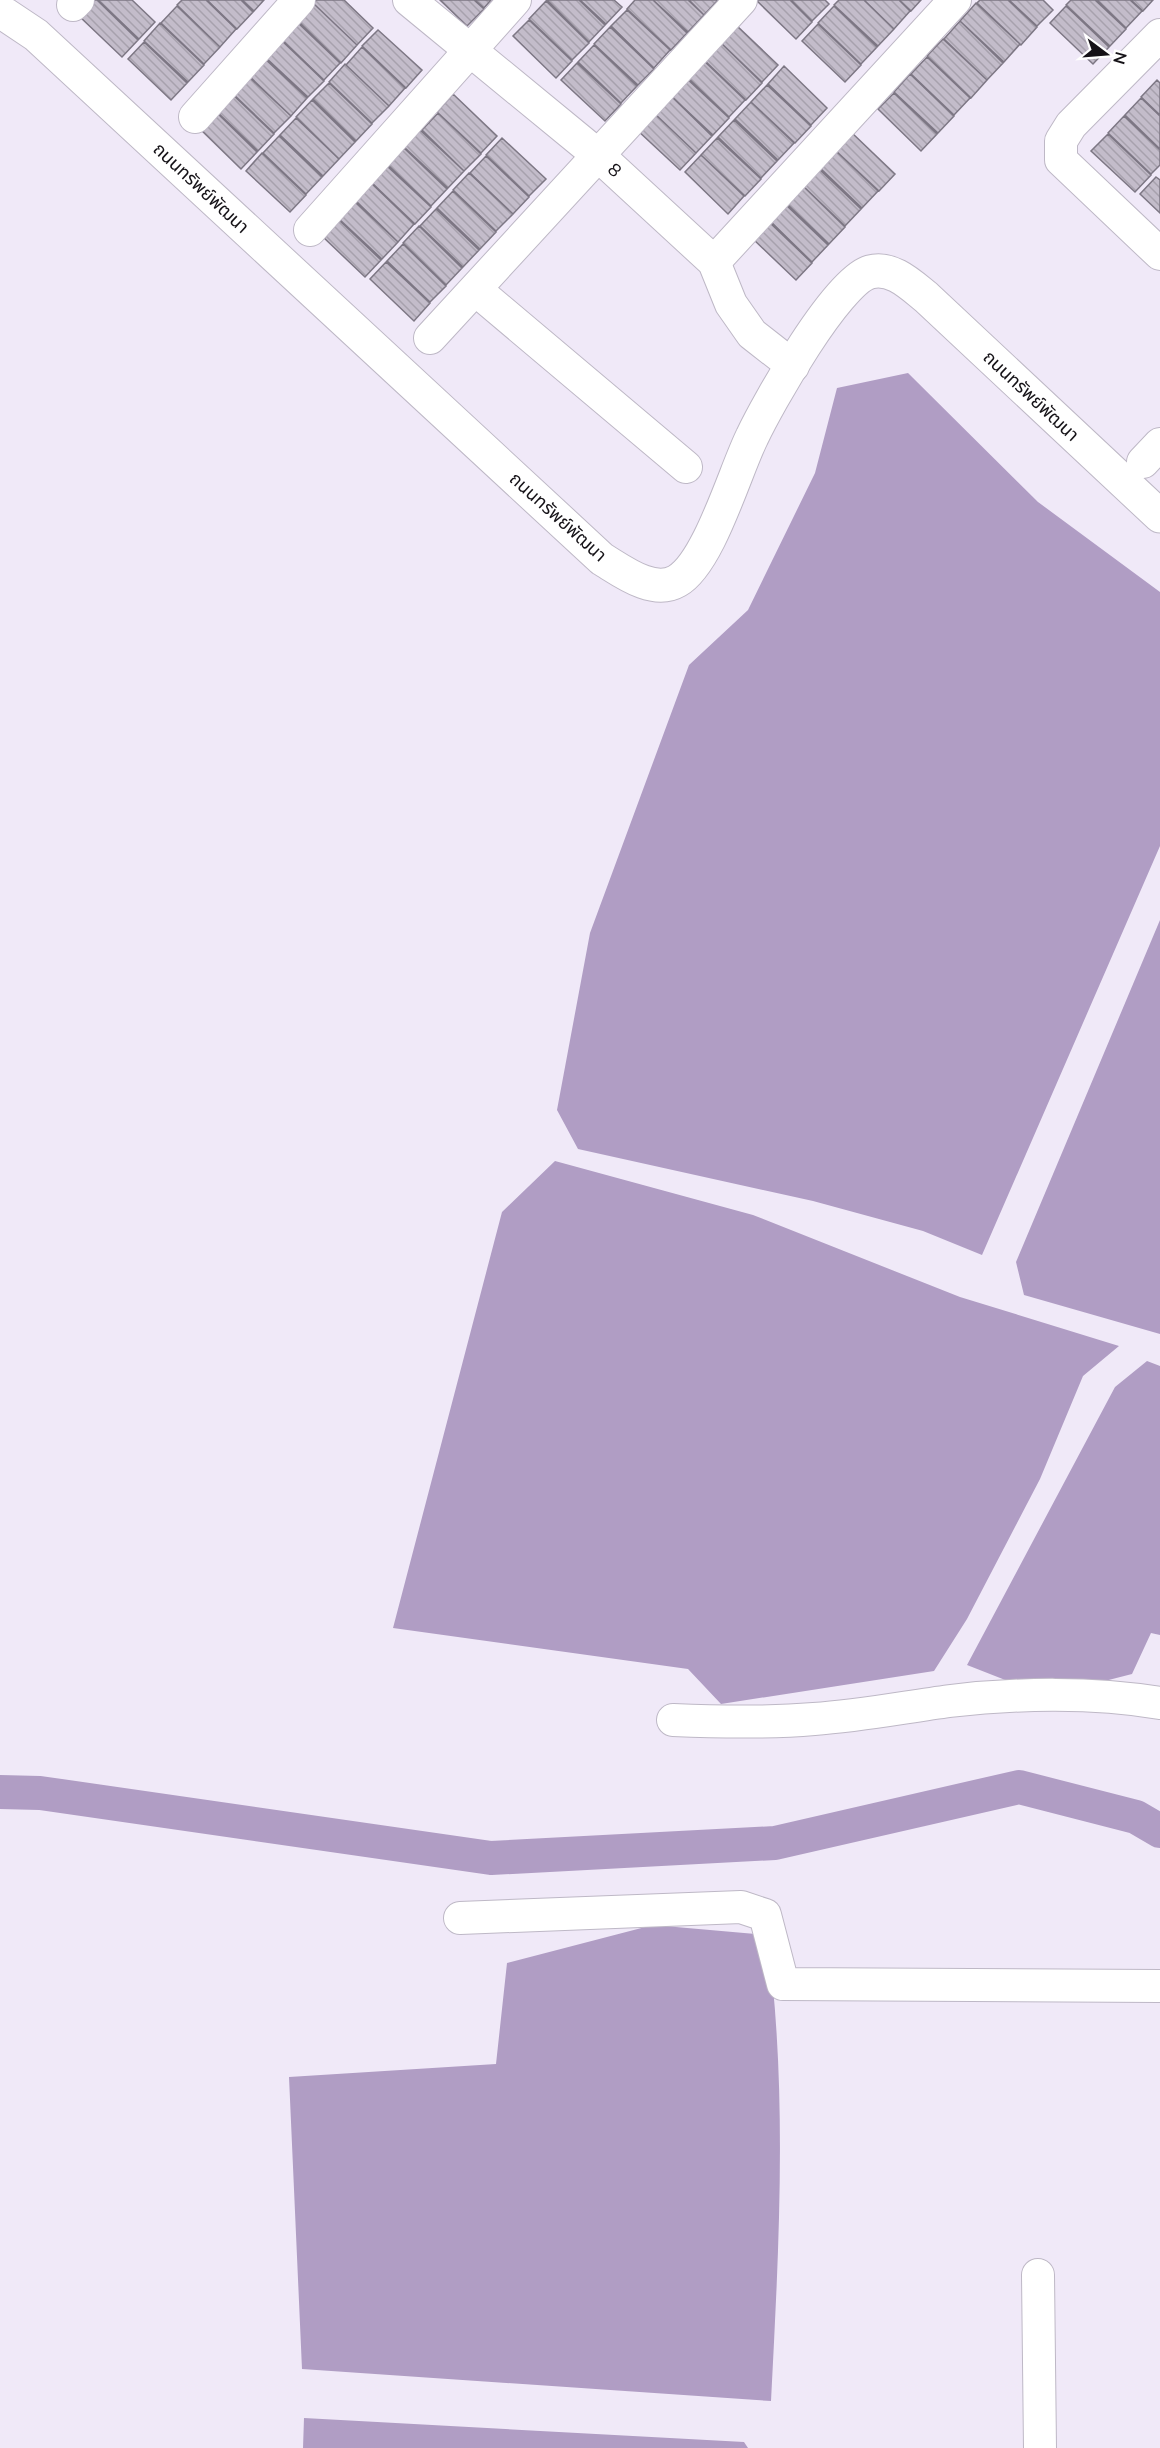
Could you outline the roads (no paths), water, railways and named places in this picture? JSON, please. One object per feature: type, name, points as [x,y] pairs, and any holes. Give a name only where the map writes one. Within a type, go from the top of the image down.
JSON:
[{"type":"street","points":[[195,117],[299,0]]},
{"type":"street","name":"8","points":[[409,0],[599,156],[714,262],[731,304],[752,334],[793,366]]},
{"type":"street","points":[[310,230],[515,0]]},
{"type":"street","points":[[430,338],[741,0]]},
{"type":"street","points":[[714,262],[955,0]]},
{"type":"street","name":"ถนนทรัพย์พัฒนา","points":[[0,14],[6,15],[36,35],[602,559],[636,579],[659,585],[676,582],[693,568],[707,542],[752,436],[793,366],[831,308],[852,282],[870,272],[889,272],[906,281],[926,297],[1160,516]]},
{"type":"street","points":[[1160,35],[1071,125],[1060,141],[1061,160],[1160,254]]},
{"type":"street","points":[[476,290],[686,467]]},
{"type":"street","points":[[673,1720],[725,1722],[815,1719],[954,1701],[1046,1696],[1160,1703]]},
{"type":"street","points":[[460,1918],[741,1907],[765,1915],[783,1984],[1160,1986]]},
{"type":"street","points":[[1038,2275],[1040,2448]]},
{"type":"waterway","points":[[0,1792],[40,1793],[491,1858],[775,1843],[1019,1787],[1136,1817],[1160,1831]]}]
